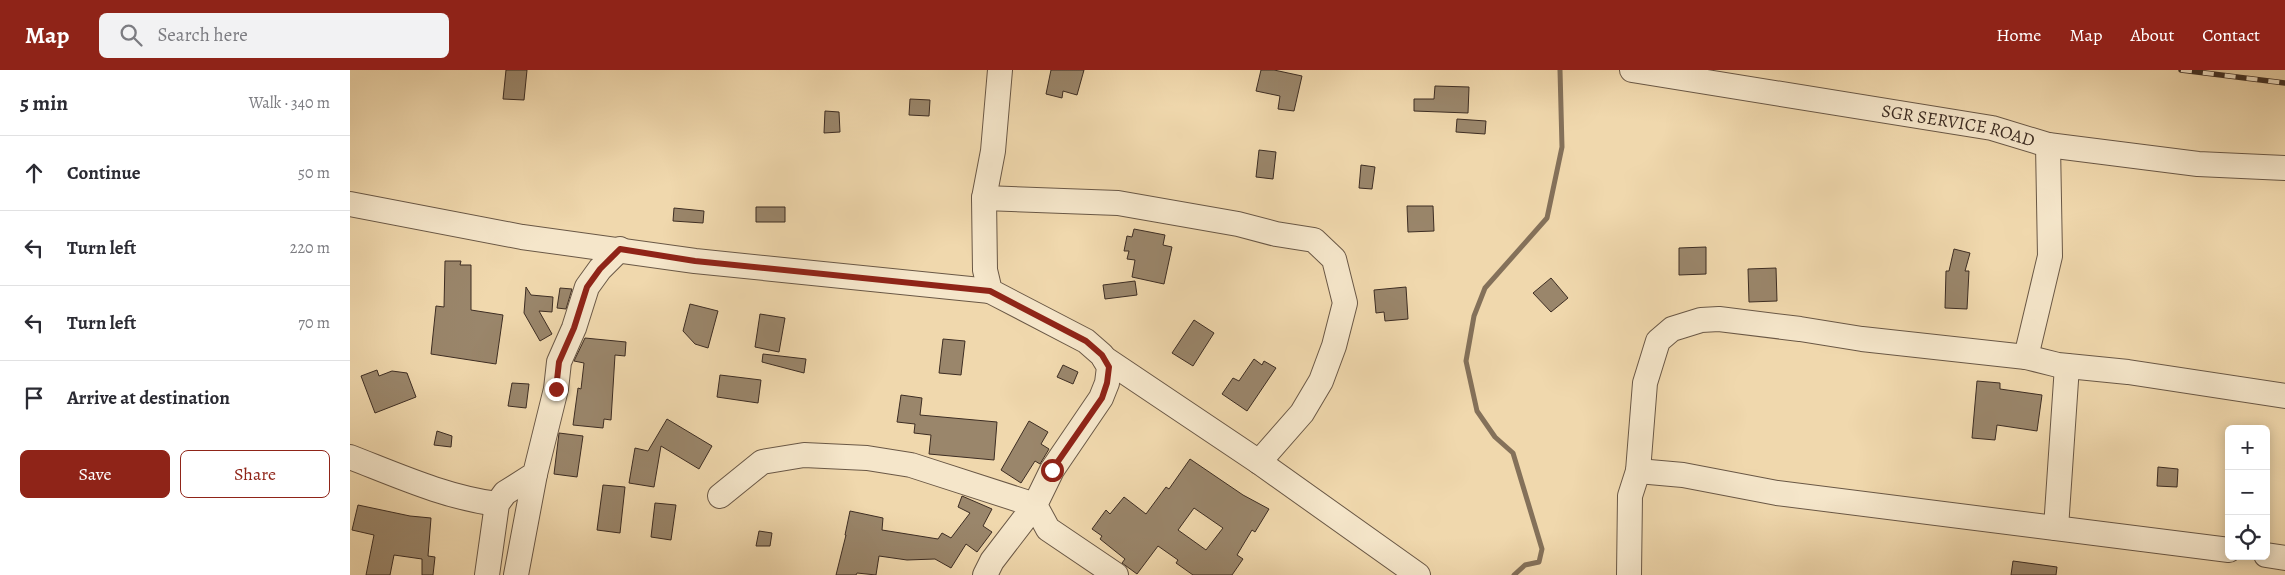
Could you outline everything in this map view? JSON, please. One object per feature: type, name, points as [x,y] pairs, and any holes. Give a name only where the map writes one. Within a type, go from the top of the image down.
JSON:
[{"type":"street","points":[[990,291],[985,270],[984,198],[993,151],[1000,70]]},
{"type":"street","name":"SGR SERVICE ROAD","points":[[1646,71],[1992,128],[2048,145],[2198,164],[2285,168]]},
{"type":"street","points":[[2026,358],[2050,256],[2048,145]]},
{"type":"street","points":[[984,198],[1118,203],[1228,222],[1276,234],[1314,240],[1334,259],[1345,304],[1334,346],[1321,381],[1302,413],[1259,462]]},
{"type":"street","points":[[350,204],[522,237],[620,249],[695,261],[990,291],[1086,341],[1104,358],[1259,462],[1418,575]]},
{"type":"street","points":[[516,575],[535,474],[556,389],[559,362],[574,328],[587,287],[600,269],[620,249]]},
{"type":"street","points":[[1629,575],[1630,496],[1638,471],[1645,383],[1658,341],[1672,329],[1701,320],[1728,320],[1862,339],[2026,358],[2067,366],[2128,372],[2285,396]]},
{"type":"street","points":[[985,575],[992,561],[1035,505],[1052,470],[1102,398],[1107,383],[1109,367],[1104,358]]},
{"type":"street","points":[[2056,528],[2067,366]]},
{"type":"street","points":[[720,496],[762,462],[804,455],[867,458],[911,465],[1035,505],[1048,529],[1116,575]]},
{"type":"street","points":[[350,457],[444,493],[467,500],[497,504]]},
{"type":"street","points":[[1638,471],[1683,475],[1777,493],[2225,549]]},
{"type":"street","points":[[486,575],[497,504],[505,493],[535,474]]},
{"type":"street","points":[[2270,556],[2285,558]]},
{"type":"building","points":[[506,70],[527,70],[524,100],[503,99]]},
{"type":"building","points":[[1051,70],[1084,70],[1077,95],[1063,91],[1062,98],[1046,94]]},
{"type":"building","points":[[1261,70],[1274,70],[1302,76],[1294,111],[1278,109],[1280,96],[1256,91]]},
{"type":"building","points":[[1435,86],[1469,87],[1468,113],[1414,111],[1414,99],[1434,99]]},
{"type":"building","points":[[910,99],[930,100],[929,116],[909,115]]},
{"type":"building","points":[[825,111],[839,112],[840,132],[824,133]]},
{"type":"building","points":[[1457,119],[1486,121],[1485,134],[1456,132]]},
{"type":"building","points":[[1259,150],[1276,152],[1273,179],[1256,177]]},
{"type":"building","points":[[1361,165],[1375,167],[1372,189],[1359,188]]},
{"type":"building","points":[[1407,206],[1433,206],[1434,231],[1408,232]]},
{"type":"building","points":[[756,207],[785,207],[785,222],[756,222]]},
{"type":"building","points":[[674,208],[704,211],[703,223],[673,221]]},
{"type":"building","points":[[1134,229],[1165,235],[1163,245],[1172,247],[1164,284],[1132,277],[1135,260],[1127,259],[1129,251],[1124,251],[1127,236],[1132,237]]},
{"type":"building","points":[[1706,247],[1706,274],[1679,275],[1679,248]]},
{"type":"building","points":[[1954,249],[1970,253],[1965,271],[1969,271],[1967,309],[1945,308],[1946,271],[1949,271]]},
{"type":"building","points":[[445,261],[461,261],[460,265],[471,265],[471,310],[503,315],[496,364],[431,354],[436,306],[444,307]]},
{"type":"building","points":[[1776,268],[1777,301],[1749,302],[1748,269]]},
{"type":"building","points":[[1551,278],[1568,298],[1551,312],[1533,293]]},
{"type":"building","points":[[1135,281],[1137,295],[1105,299],[1103,285]]},
{"type":"building","points":[[526,287],[531,295],[553,297],[552,312],[539,311],[552,334],[540,341],[524,313]]},
{"type":"building","points":[[1406,287],[1408,319],[1385,321],[1384,312],[1376,313],[1374,290]]},
{"type":"building","points":[[560,288],[572,289],[566,309],[557,308]]},
{"type":"building","points":[[690,304],[718,311],[708,348],[695,344],[683,331]]},
{"type":"building","points":[[760,314],[785,318],[779,352],[755,347]]},
{"type":"building","points":[[1194,320],[1214,333],[1193,366],[1172,353]]},
{"type":"building","points":[[585,338],[626,342],[625,356],[615,355],[611,420],[604,419],[603,428],[573,425],[578,388],[581,389],[584,363],[574,361]]},
{"type":"building","points":[[943,339],[965,341],[961,375],[939,373]]},
{"type":"building","points":[[763,354],[806,359],[804,373],[762,362]]},
{"type":"building","points":[[1254,359],[1262,365],[1264,361],[1276,368],[1247,411],[1222,394],[1233,378],[1239,381]]},
{"type":"building","points":[[1063,365],[1078,372],[1073,384],[1057,377]]},
{"type":"building","points":[[377,370],[379,376],[392,371],[407,373],[416,397],[375,413],[361,376]]},
{"type":"building","points":[[720,375],[761,380],[758,403],[717,397]]},
{"type":"building","points":[[1977,381],[2000,383],[2000,389],[2042,395],[2037,431],[1997,425],[1995,440],[1972,438]]},
{"type":"building","points":[[512,383],[529,384],[526,408],[508,406]]},
{"type":"building","points":[[901,395],[922,398],[920,415],[997,422],[994,460],[929,454],[931,435],[914,433],[915,424],[897,422]]},
{"type":"building","points":[[667,419],[712,446],[699,469],[661,446],[654,487],[629,483],[635,448],[648,451]]},
{"type":"building","points":[[1029,421],[1048,432],[1041,444],[1049,449],[1040,464],[1035,461],[1021,483],[1001,470]]},
{"type":"building","points":[[437,431],[452,436],[451,447],[434,445]]},
{"type":"building","points":[[559,433],[583,436],[577,477],[554,474]]},
{"type":"building","points":[[1190,459],[1243,495],[1269,509],[1255,532],[1252,530],[1237,555],[1243,559],[1232,575],[1193,575],[1176,563],[1178,560],[1158,546],[1137,574],[1122,563],[1125,559],[1100,539],[1102,536],[1092,529],[1106,510],[1110,514],[1124,497],[1146,514],[1166,487],[1169,489]],"holes":[[[1194,508],[1223,528],[1206,550],[1178,530]]]},
{"type":"building","points":[[2158,467],[2178,469],[2177,487],[2157,486]]},
{"type":"building","points":[[603,485],[625,487],[620,533],[597,530]]},
{"type":"building","points":[[962,496],[992,509],[983,526],[992,532],[977,552],[966,544],[951,568],[935,559],[907,560],[879,556],[876,575],[857,573],[856,575],[836,575],[850,511],[883,518],[882,530],[938,539],[942,533],[951,538],[970,513],[958,507]]},
{"type":"building","points":[[655,503],[676,505],[671,540],[651,537]]},
{"type":"building","points":[[358,505],[410,516],[431,518],[428,556],[435,557],[433,575],[422,575],[422,559],[394,555],[390,575],[366,575],[374,535],[352,530]]},
{"type":"building","points":[[759,531],[772,533],[770,546],[756,546]]},
{"type":"building","points":[[2013,561],[2057,567],[2056,575],[2011,575]]},
{"type":"waterway","points":[[1514,575],[1525,565],[1539,562],[1542,549],[1513,453],[1495,437],[1477,411],[1466,361],[1474,316],[1485,288],[1547,218],[1562,147],[1560,70]]},
{"type":"railway","points":[[2181,70],[2285,83]]},
{"type":"route","points":[[556,389],[559,362],[574,328],[587,287],[600,269],[620,249],[695,261],[990,291],[1086,341],[1102,355],[1109,367],[1107,383],[1102,398],[1052,470]]}]
